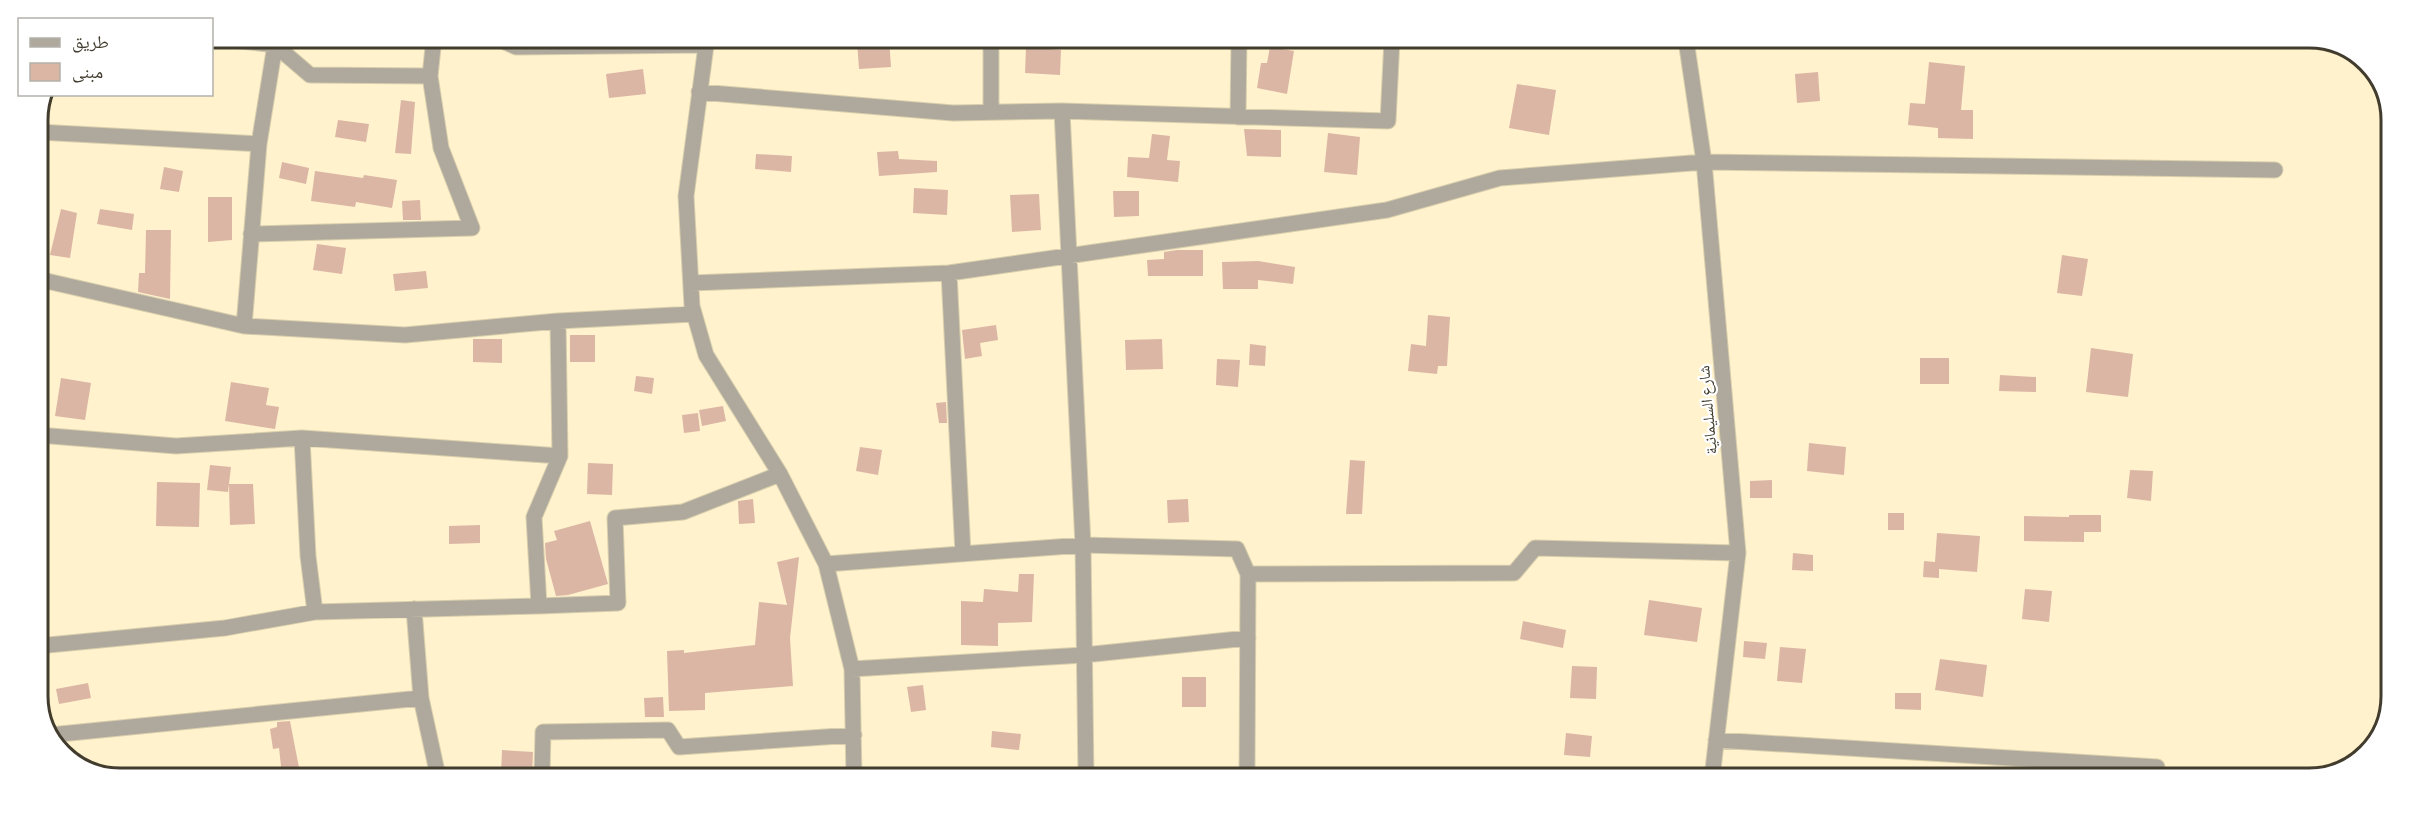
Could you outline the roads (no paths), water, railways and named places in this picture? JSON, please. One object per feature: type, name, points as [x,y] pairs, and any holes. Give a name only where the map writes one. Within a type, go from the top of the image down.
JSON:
[{"type":"street","points":[[244,326],[259,144],[280,48]]},
{"type":"street","points":[[287,48],[310,75],[430,76]]},
{"type":"street","points":[[251,234],[472,228],[441,148],[430,76],[433,48]]},
{"type":"street","points":[[705,48],[686,196],[694,314],[706,355],[780,474],[826,564],[852,669],[854,768]]},
{"type":"street","points":[[991,112],[992,48]]},
{"type":"street","points":[[1238,117],[1239,48]]},
{"type":"street","points":[[699,92],[953,113],[1062,111],[1388,121],[1392,48]]},
{"type":"street","name":"شارع السليمانية","points":[[1687,48],[1704,162],[1738,553],[1713,768]]},
{"type":"street","points":[[1062,111],[1083,545],[1086,768]]},
{"type":"street","points":[[48,133],[259,144]]},
{"type":"street","points":[[691,283],[949,273],[1387,210],[1500,178],[1704,162],[2275,170]]},
{"type":"street","points":[[949,273],[963,554]]},
{"type":"street","points":[[48,281],[244,326],[405,335],[558,321],[694,314]]},
{"type":"street","points":[[538,606],[534,517],[560,456],[558,321]]},
{"type":"street","points":[[48,436],[176,446],[302,438],[560,456]]},
{"type":"street","points":[[302,438],[308,556],[315,612]]},
{"type":"street","points":[[48,645],[225,628],[315,612],[618,603],[615,518],[683,512],[780,474]]},
{"type":"street","points":[[826,564],[1083,545],[1237,549],[1248,574],[1246,768]]},
{"type":"street","points":[[1248,574],[1514,573],[1535,548],[1738,553]]},
{"type":"street","points":[[414,609],[421,698],[436,768]]},
{"type":"street","points":[[852,669],[1084,655],[1248,638]]},
{"type":"street","points":[[59,734],[421,698]]},
{"type":"street","points":[[542,768],[543,732],[668,730],[679,747],[854,735]]},
{"type":"street","points":[[1716,740],[2157,768]]}]
